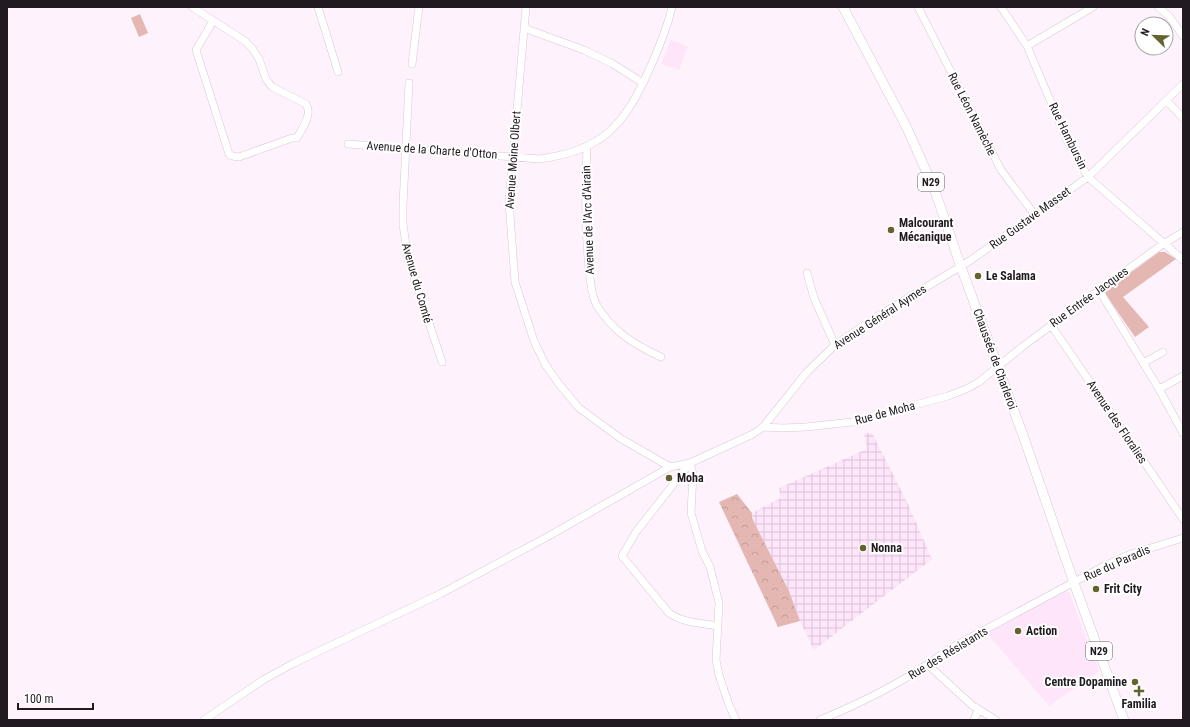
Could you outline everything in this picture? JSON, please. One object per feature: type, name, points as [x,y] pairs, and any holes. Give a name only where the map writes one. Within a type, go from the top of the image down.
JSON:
[{"type":"main road","name":"Chaussée de Charleroi","points":[[843,7],[907,128],[935,191],[1124,720]]},
{"type":"street","points":[[192,7],[245,41],[259,58],[266,80],[272,87],[306,104],[309,108],[308,116],[297,138],[292,138],[239,157],[229,154],[196,50],[213,21]]},
{"type":"street","points":[[318,7],[338,72]]},
{"type":"street","points":[[412,64],[419,7]]},
{"type":"street","name":"Avenue Moine Olbert","points":[[526,7],[509,202],[516,282],[534,341],[542,358],[559,384],[579,408],[620,438],[670,467]]},
{"type":"street","name":"Avenue de la Charte d'Otton","points":[[348,144],[539,159],[569,154],[587,147],[614,127],[629,110],[643,83],[662,39],[672,7]]},
{"type":"street","name":"Rue Léon Namèche","points":[[918,7],[1001,170],[1035,215]]},
{"type":"street","name":"Rue Hambursin","points":[[1001,7],[1027,46],[1067,140],[1088,177],[1183,260]]},
{"type":"street","points":[[1027,46],[1093,7]]},
{"type":"street","points":[[1158,7],[1169,16],[1183,36]]},
{"type":"street","points":[[524,28],[584,50],[613,64],[643,83]]},
{"type":"street","name":"Avenue du Comté","points":[[409,83],[407,148],[402,224],[404,242],[408,260],[442,362]]},
{"type":"street","name":"Rue Gustave Masset","points":[[961,267],[1088,177],[1183,84]]},
{"type":"street","points":[[1167,101],[1183,118]]},
{"type":"street","name":"Avenue de l'Arc d'Airain","points":[[587,147],[587,248],[591,288],[595,302],[617,331],[631,342],[661,357]]},
{"type":"street","name":"Rue Entrée Jacques","points":[[998,367],[1098,290],[1163,244],[1183,232]]},
{"type":"street","name":"Avenue Général Aymes","points":[[718,626],[686,621],[669,614],[622,556],[636,532],[690,463],[753,434],[763,426],[807,372],[835,345],[882,313],[961,267]]},
{"type":"street","points":[[807,273],[814,298],[835,345]]},
{"type":"street","points":[[1098,290],[1159,390],[1183,433]]},
{"type":"street","name":"Avenue des Floralies","points":[[1051,325],[1183,519]]},
{"type":"street","points":[[1143,364],[1163,352]]},
{"type":"street","name":"Rue de Moha","points":[[763,426],[783,428],[806,427],[852,422],[948,396],[979,382],[998,367]]},
{"type":"street","points":[[1159,390],[1183,376]]},
{"type":"street","points":[[204,720],[264,680],[294,663],[440,594],[586,515],[670,467],[690,463],[693,474],[690,513],[702,551],[710,567],[719,603],[716,660],[719,675],[729,705],[736,720]]},
{"type":"street","name":"Rue du Paradis","points":[[1074,583],[1104,566],[1131,554],[1183,538]]},
{"type":"street","name":"Rue des Résistants","points":[[820,720],[856,705],[885,690],[928,665],[949,649],[1074,583]]},
{"type":"street","points":[[928,665],[978,710],[996,720]]},
{"type":"street","points":[[974,720],[978,710]]},
{"type":"shaded area","points":[[671,40],[677,41],[688,47],[679,70],[661,64]]},
{"type":"shaded area","points":[[864,433],[872,433],[907,502],[932,559],[814,650],[800,621],[789,591],[752,518],[752,513],[781,498],[779,488],[867,449]]},
{"type":"shaded area","points":[[1065,591],[1069,592],[1099,671],[1049,706],[987,633]]},
{"type":"green space","points":[[140,14],[148,33],[139,37],[131,18]]},
{"type":"green space","points":[[1159,252],[1165,252],[1176,259],[1123,297],[1149,327],[1135,337],[1104,292]]},
{"type":"green space","points":[[737,494],[752,513],[752,518],[789,591],[800,621],[778,627],[719,502]]},
{"type":"place","name":"Malcourant Mécanique","points":[[891,230]]},
{"type":"place","name":"Le Salama","points":[[978,276]]},
{"type":"place","name":"Moha","points":[[669,478]]},
{"type":"place","name":"Nonna","points":[[863,548]]},
{"type":"place","name":"Frit City","points":[[1096,589]]},
{"type":"place","name":"Action","points":[[1018,631]]},
{"type":"place","name":"Centre Dopamine","points":[[1135,682]]},
{"type":"place","name":"Familia","points":[[1139,691]]}]
